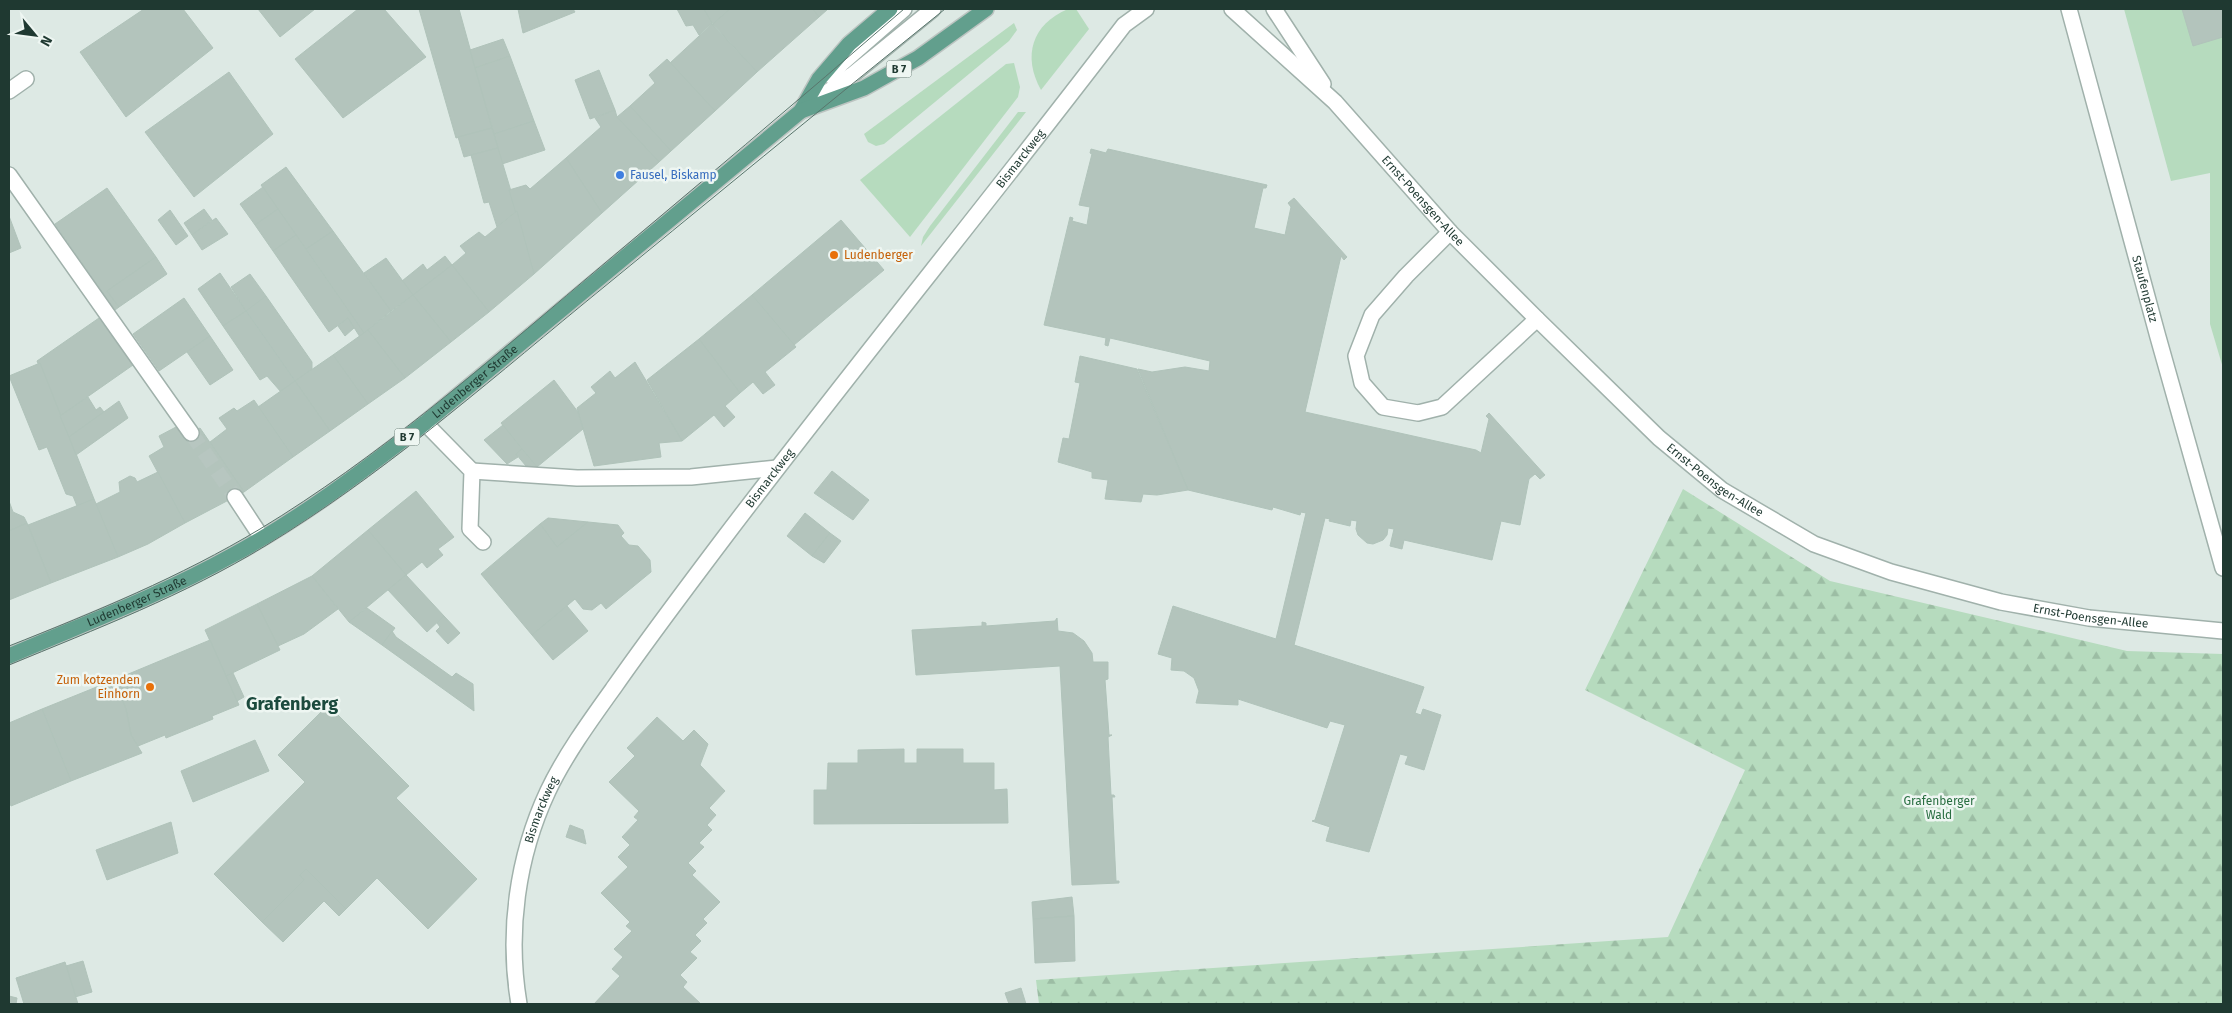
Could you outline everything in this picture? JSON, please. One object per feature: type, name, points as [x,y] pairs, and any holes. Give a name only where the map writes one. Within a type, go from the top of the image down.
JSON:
[{"type":"main road","name":"Ludenberger Straße","points":[[801,111],[819,78],[849,44],[890,9]]},
{"type":"main road","name":"Ludenberger Straße","points":[[9,656],[163,591],[262,538],[361,473],[425,423],[801,111],[864,88],[910,62],[986,9]]},
{"type":"street","points":[[801,111],[842,63],[904,9]]},
{"type":"street","points":[[801,111],[852,75],[933,9]]},
{"type":"street","name":"Bismarckweg","points":[[519,1004],[513,970],[518,891],[530,842],[548,790],[602,704],[777,468],[1124,25],[1146,9]]},
{"type":"street","name":"Ernst-Poensgen-Allee","points":[[1232,9],[1335,102],[1450,232],[1537,319],[1659,438],[1722,490],[1814,544],[1891,572],[2001,602],[2089,618],[2223,631]]},
{"type":"street","name":"Ernst-Poensgen-Allee","points":[[1274,9],[1335,102]]},
{"type":"street","name":"Staufenplatz","points":[[2069,9],[2223,568]]},
{"type":"street","points":[[9,91],[26,79]]},
{"type":"street","points":[[9,175],[192,432]]},
{"type":"street","points":[[1450,232],[1406,276],[1372,315],[1356,356],[1362,383],[1383,407],[1418,413],[1442,407],[1537,319]]},
{"type":"street","points":[[425,423],[472,471],[577,478],[691,477],[777,468]]},
{"type":"street","points":[[472,471],[470,529],[483,542]]},
{"type":"street","points":[[235,497],[262,538]]},
{"type":"green space","points":[[1068,9],[1076,9],[1089,29],[1041,90],[1032,65],[1034,42],[1046,23]]},
{"type":"green space","points":[[2124,9],[2223,9],[2223,368],[2210,324],[2210,173],[2171,181]]},
{"type":"green space","points":[[1014,23],[1017,30],[1009,41],[884,144],[876,146],[868,142],[864,134]]},
{"type":"green space","points":[[1014,63],[1020,87],[1018,97],[910,237],[860,180],[1006,64]]},
{"type":"green space","points":[[1018,112],[1026,112],[921,246],[923,237],[930,226]]},
{"type":"green space","name":"Grafenberger Wald","points":[[1683,489],[1830,581],[2127,651],[2223,654],[2223,1004],[1039,1004],[1036,980],[1668,937],[1745,770],[1585,690]]},
{"type":"building","points":[[144,9],[183,9],[213,48],[126,117],[80,52]]},
{"type":"building","points":[[258,9],[315,9],[280,37]]},
{"type":"building","points":[[358,9],[384,9],[426,57],[343,118],[295,59]]},
{"type":"building","points":[[419,9],[459,9],[492,128],[456,138]]},
{"type":"building","points":[[518,9],[573,9],[575,12],[523,33]]},
{"type":"building","points":[[677,9],[704,9],[712,23],[699,35],[693,25],[686,26]]},
{"type":"building","points":[[704,9],[730,9],[713,24]]},
{"type":"building","points":[[730,9],[813,9],[819,17],[757,72],[713,24]]},
{"type":"building","points":[[813,9],[828,9],[819,17]]},
{"type":"building","points":[[2182,9],[2223,9],[2223,37],[2193,46]]},
{"type":"building","points":[[712,24],[757,72],[715,111],[670,63]]},
{"type":"building","points":[[503,39],[510,56],[475,68],[470,50]]},
{"type":"building","points":[[510,56],[534,121],[494,134],[475,68]]},
{"type":"building","points":[[667,59],[715,111],[671,151],[630,106],[655,83],[649,75]]},
{"type":"building","points":[[599,70],[615,110],[590,119],[575,80]]},
{"type":"building","points":[[229,72],[273,134],[194,197],[145,132]]},
{"type":"building","points":[[630,106],[671,151],[659,162],[617,117]]},
{"type":"building","points":[[615,110],[617,117],[659,162],[602,213],[566,158],[601,127],[595,118]]},
{"type":"building","points":[[534,121],[545,150],[502,164],[494,134]]},
{"type":"building","points":[[492,128],[498,148],[464,157],[458,137]]},
{"type":"building","points":[[498,148],[517,211],[497,227],[489,202],[484,203],[471,155]]},
{"type":"building","points":[[1091,149],[1106,153],[1108,149],[1267,185],[1266,188],[1263,188],[1254,228],[1285,235],[1291,207],[1288,203],[1294,198],[1347,257],[1344,260],[1341,256],[1305,412],[1476,450],[1481,453],[1489,419],[1486,416],[1489,413],[1545,475],[1540,479],[1535,474],[1529,479],[1520,525],[1501,521],[1492,560],[1404,540],[1402,549],[1390,546],[1394,529],[1388,528],[1387,535],[1383,540],[1373,544],[1367,543],[1358,535],[1356,529],[1357,521],[1351,520],[1350,526],[1329,521],[1330,519],[1325,518],[1294,645],[1424,687],[1415,713],[1421,715],[1423,709],[1441,715],[1424,770],[1405,764],[1408,756],[1400,754],[1369,852],[1326,841],[1330,827],[1312,821],[1315,820],[1345,725],[1330,721],[1327,728],[1238,699],[1238,705],[1196,703],[1199,691],[1194,678],[1184,671],[1171,670],[1172,658],[1158,654],[1173,606],[1276,639],[1306,513],[1301,512],[1300,515],[1273,507],[1272,510],[1188,490],[1138,369],[1152,372],[1185,367],[1209,371],[1210,361],[1110,338],[1108,346],[1105,345],[1106,338],[1044,325],[1070,217],[1073,218],[1072,221],[1087,225],[1090,207],[1079,205],[1092,154],[1090,153]]},
{"type":"building","points":[[566,158],[602,213],[534,274],[509,190],[526,185],[530,189]]},
{"type":"building","points":[[286,167],[333,231],[306,249],[261,185]]},
{"type":"building","points":[[263,187],[278,209],[255,225],[240,204]]},
{"type":"building","points":[[107,188],[156,257],[107,291],[119,307],[115,310],[55,224]]},
{"type":"building","points":[[204,209],[212,220],[192,235],[184,223]]},
{"type":"building","points":[[278,209],[296,235],[273,251],[255,225]]},
{"type":"building","points":[[170,210],[188,236],[176,245],[158,220]]},
{"type":"building","points":[[517,211],[534,274],[489,312],[452,265],[466,253],[460,246],[479,232],[485,237]]},
{"type":"building","points":[[9,216],[21,248],[9,253]]},
{"type":"building","points":[[216,218],[228,234],[202,250],[192,235]]},
{"type":"building","points":[[841,220],[884,270],[794,345],[752,295]]},
{"type":"building","points":[[333,231],[391,311],[364,333],[306,249]]},
{"type":"building","points":[[296,235],[364,333],[360,337],[348,318],[329,332],[273,251]]},
{"type":"building","points":[[445,256],[452,265],[413,295],[402,281],[423,264],[427,270]]},
{"type":"building","points":[[156,257],[167,274],[119,307],[107,291]]},
{"type":"building","points":[[386,258],[413,295],[391,311],[364,273]]},
{"type":"building","points":[[452,265],[489,312],[451,342],[413,295]]},
{"type":"building","points":[[220,273],[246,311],[223,326],[198,289]]},
{"type":"building","points":[[250,274],[266,296],[246,311],[231,287]]},
{"type":"building","points":[[413,295],[451,342],[405,378],[368,330]]},
{"type":"building","points":[[752,295],[796,347],[765,372],[775,385],[763,394],[753,382],[740,393],[699,339]]},
{"type":"building","points":[[266,296],[312,362],[312,369],[295,381],[246,311]]},
{"type":"building","points":[[184,298],[210,336],[159,371],[133,334]]},
{"type":"building","points":[[246,311],[295,381],[281,392],[267,376],[260,380],[223,326]]},
{"type":"building","points":[[99,318],[133,365],[60,416],[37,361]]},
{"type":"building","points":[[348,318],[354,328],[345,336],[338,326]]},
{"type":"building","points":[[368,330],[405,378],[368,404],[333,355]]},
{"type":"building","points":[[210,336],[233,370],[210,385],[187,352]]},
{"type":"building","points":[[699,339],[740,393],[725,406],[735,417],[724,427],[714,415],[682,441],[647,380]]},
{"type":"building","points":[[333,355],[368,404],[330,431],[295,381]]},
{"type":"building","points":[[1080,356],[1137,369],[1188,490],[1157,495],[1143,494],[1141,502],[1105,499],[1108,480],[1092,478],[1092,472],[1058,462],[1063,438],[1069,439],[1080,383],[1075,382]]},
{"type":"building","points":[[635,362],[682,441],[659,443],[661,457],[594,466],[577,408],[596,393],[591,387],[610,371],[615,378]]},
{"type":"building","points":[[40,363],[94,499],[77,506],[73,496],[66,494],[47,447],[39,450],[9,376]]},
{"type":"building","points":[[554,380],[578,412],[583,429],[537,467],[501,423]]},
{"type":"building","points":[[295,381],[330,431],[293,457],[258,407]]},
{"type":"building","points":[[88,397],[96,410],[100,407],[104,412],[69,437],[60,416]]},
{"type":"building","points":[[254,400],[293,457],[244,492],[210,442],[227,429],[219,418],[234,408],[237,411]]},
{"type":"building","points":[[119,401],[128,418],[76,455],[69,437]]},
{"type":"building","points":[[503,425],[522,449],[516,454],[518,457],[507,464],[484,440]]},
{"type":"building","points":[[176,427],[183,437],[200,428],[244,492],[185,523],[149,456],[164,447],[159,436]]},
{"type":"building","points":[[522,449],[537,467],[526,466],[516,454]]},
{"type":"building","points":[[832,471],[869,500],[853,520],[814,493]]},
{"type":"building","points":[[158,472],[185,523],[148,544],[118,557],[96,504],[120,492],[119,482],[130,476],[135,478],[137,482]]},
{"type":"building","points":[[416,491],[454,537],[438,549],[443,555],[427,568],[422,562],[406,575],[368,530]]},
{"type":"building","points":[[94,499],[118,557],[51,583],[28,525]]},
{"type":"building","points":[[9,501],[13,512],[24,517],[27,523],[9,531]]},
{"type":"building","points":[[805,513],[830,533],[812,556],[787,536]]},
{"type":"building","points":[[548,518],[588,522],[557,547],[540,524]]},
{"type":"building","points":[[588,522],[618,525],[624,533],[621,536],[629,545],[638,546],[650,560],[651,572],[606,609],[601,603],[592,610],[583,609],[575,599],[532,635],[481,574],[540,524],[557,547]]},
{"type":"building","points":[[27,523],[51,583],[9,600],[9,531]]},
{"type":"building","points":[[368,530],[406,575],[349,622],[312,576]]},
{"type":"building","points":[[830,533],[841,541],[824,563],[812,556]]},
{"type":"building","points":[[406,575],[444,616],[427,632],[388,590]]},
{"type":"building","points":[[312,576],[338,609],[304,634],[278,646],[257,604]]},
{"type":"building","points":[[257,604],[280,650],[226,676],[205,630]]},
{"type":"building","points":[[567,606],[588,631],[553,660],[532,635]]},
{"type":"building","points":[[367,608],[395,628],[382,645],[349,622]]},
{"type":"building","points":[[444,616],[460,633],[448,644],[436,631],[440,627],[437,623]]},
{"type":"building","points":[[1057,618],[1058,631],[1073,633],[1084,641],[1092,653],[1093,662],[1108,662],[1108,679],[1105,680],[1109,735],[1112,735],[1108,737],[1111,795],[1115,797],[1112,797],[1116,881],[1119,881],[1119,883],[1072,885],[1060,666],[916,675],[912,630],[982,626],[982,622],[986,623],[986,626],[1055,621]]},
{"type":"building","points":[[392,631],[396,637],[452,677],[456,673],[473,684],[474,711],[382,645]]},
{"type":"building","points":[[210,640],[239,705],[212,716],[213,719],[166,738],[165,735],[138,746],[131,735],[126,709],[114,680]]},
{"type":"building","points":[[233,673],[244,697],[237,701],[226,676]]},
{"type":"building","points":[[114,680],[126,709],[131,735],[142,753],[71,781],[42,709]]},
{"type":"building","points":[[328,705],[409,786],[396,798],[477,879],[428,929],[377,878],[346,909],[306,869],[300,875],[304,880],[262,922],[214,874],[305,782],[278,755]]},
{"type":"building","points":[[42,709],[71,781],[11,806],[9,801],[9,723]]},
{"type":"building","points":[[657,717],[683,741],[694,730],[708,744],[700,765],[725,791],[709,808],[716,815],[707,825],[712,830],[699,843],[704,847],[688,863],[696,871],[692,875],[720,902],[703,919],[707,923],[695,935],[701,941],[690,952],[697,958],[680,975],[687,982],[683,987],[701,1004],[594,1004],[620,976],[612,969],[623,957],[614,949],[632,931],[626,926],[630,922],[601,893],[628,867],[618,857],[630,845],[622,837],[638,820],[634,817],[639,811],[609,782],[635,756],[627,748]]},
{"type":"building","points":[[255,740],[269,771],[193,802],[181,771]]},
{"type":"building","points":[[904,749],[904,763],[917,763],[917,749],[963,749],[963,763],[994,763],[994,790],[1007,789],[1008,823],[814,824],[814,790],[827,790],[828,763],[858,763],[858,750]]},
{"type":"building","points":[[171,822],[178,853],[107,880],[96,850]]},
{"type":"building","points":[[570,825],[583,830],[586,844],[566,837]]},
{"type":"building","points":[[306,869],[346,909],[339,916],[324,901],[283,942],[262,922],[304,880],[300,875]]},
{"type":"building","points":[[1072,897],[1074,916],[1033,919],[1032,902]]},
{"type":"building","points":[[1074,916],[1075,961],[1035,963],[1033,919]]},
{"type":"building","points":[[83,961],[92,992],[75,997],[66,966]]},
{"type":"building","points":[[65,962],[78,1004],[24,1004],[16,978]]},
{"type":"building","points":[[1021,988],[1026,1004],[1009,1004],[1005,993]]},
{"type":"building","points":[[9,996],[17,998],[16,1004],[9,1004]]},
{"type":"tunnel","points":[[191,433],[235,497]]},
{"type":"tram line","points":[[9,646],[105,607],[199,563],[260,529],[346,472],[428,410],[508,345],[904,9]]},
{"type":"tram line","points":[[9,665],[172,596],[235,564],[348,491],[389,462],[467,400],[945,9]]},
{"type":"place","name":"Fausel, Biskamp","points":[[620,175]]},
{"type":"place","name":"Ludenberger","points":[[834,255]]},
{"type":"place","name":"Zum kotzenden Einhorn","points":[[150,687]]},
{"type":"district","name":"Grafenberg","points":[[292,704]]}]
